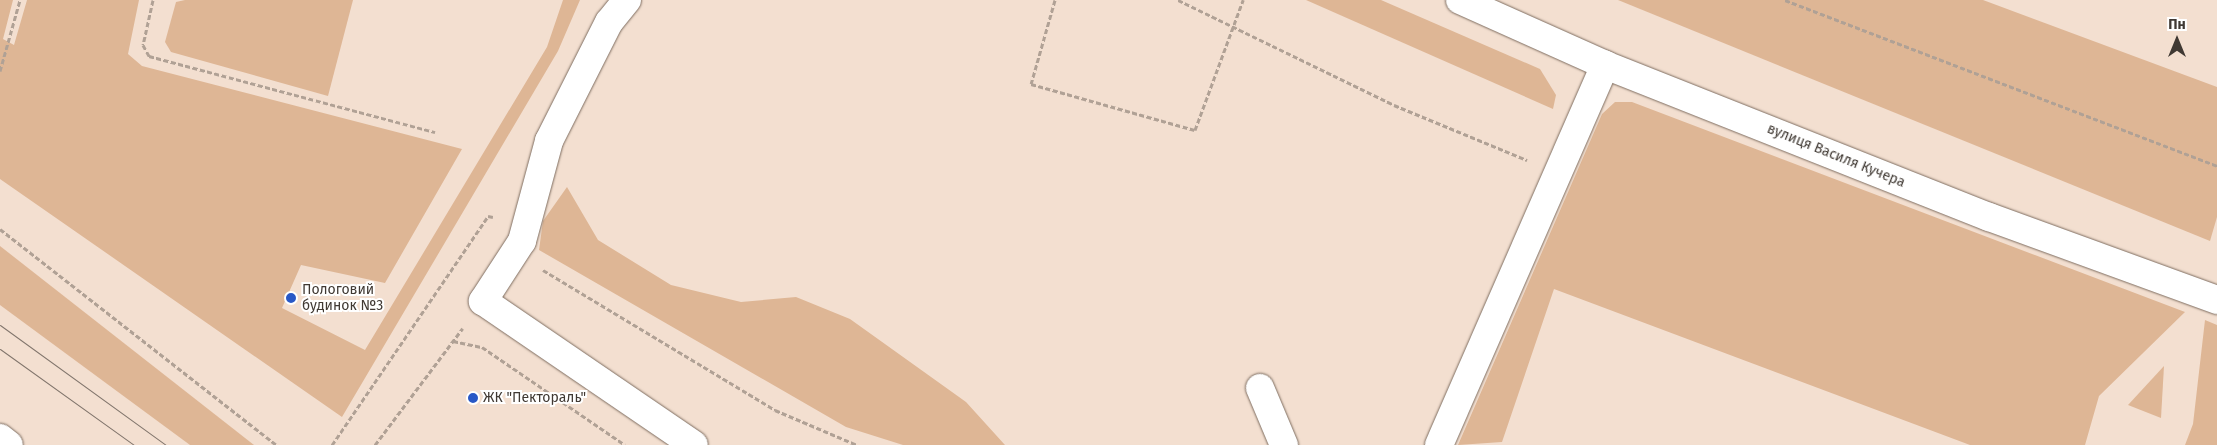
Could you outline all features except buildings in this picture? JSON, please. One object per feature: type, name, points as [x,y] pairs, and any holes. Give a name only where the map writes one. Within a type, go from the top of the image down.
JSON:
[{"type":"street","points":[[627,0],[609,22],[550,141],[526,227],[514,252],[483,301],[694,445]]},
{"type":"street","name":"вулиця Василя Кучера","points":[[1460,0],[1605,65],[1989,216],[2217,300]]},
{"type":"street","points":[[1438,445],[1556,172],[1605,65]]},
{"type":"street","points":[[1260,388],[1284,445]]},
{"type":"street","points":[[0,438],[10,445]]},
{"type":"path","points":[[0,71],[20,0]]},
{"type":"path","points":[[153,0],[143,45],[149,56],[435,132]]},
{"type":"path","points":[[1055,0],[1031,84],[1195,130],[1243,0]]},
{"type":"path","points":[[1178,0],[1232,28],[1394,105],[1556,172]]},
{"type":"path","points":[[1785,0],[2217,166]]},
{"type":"path","points":[[332,445],[488,216],[526,227]]},
{"type":"path","points":[[0,230],[276,445]]},
{"type":"path","points":[[514,252],[775,410],[857,445]]},
{"type":"path","points":[[375,445],[483,301]]},
{"type":"path","points":[[453,341],[482,347],[625,445]]},
{"type":"shaded area","name":"Пологовий будинок №3","points":[[0,0],[13,0],[3,39],[14,45],[27,0],[139,0],[128,54],[142,66],[462,149],[385,283],[301,265],[282,308],[365,350],[547,47],[563,0],[580,0],[558,51],[342,417],[0,179]]},
{"type":"shaded area","points":[[185,0],[353,0],[328,96],[171,52],[165,42],[176,2]]},
{"type":"shaded area","points":[[1306,0],[1381,0],[1540,69],[1556,95],[1553,109]]},
{"type":"shaded area","points":[[1618,0],[1983,0],[2217,87],[2217,217],[2210,241]]},
{"type":"shaded area","points":[[1615,102],[1632,102],[2185,312],[2099,396],[2085,445],[1970,445],[1554,289],[1502,442],[1458,445],[1602,114]]},
{"type":"shaded area","points":[[567,187],[598,240],[671,285],[741,302],[796,297],[850,319],[966,402],[1005,445],[903,445],[846,427],[539,250],[543,221]]},
{"type":"shaded area","points":[[0,246],[254,445],[190,445],[0,305]]},
{"type":"shaded area","points":[[2205,320],[2217,325],[2217,445],[2185,445],[2193,424]]},
{"type":"shaded area","points":[[2164,366],[2161,418],[2128,405]]},
{"type":"tram line","points":[[0,325],[166,445]]},
{"type":"tram line","points":[[0,349],[134,445]]},
{"type":"place","name":"Пологовий будинок №3","points":[[291,298]]},
{"type":"place","name":"ЖК \"Пектораль\"","points":[[473,398]]}]
